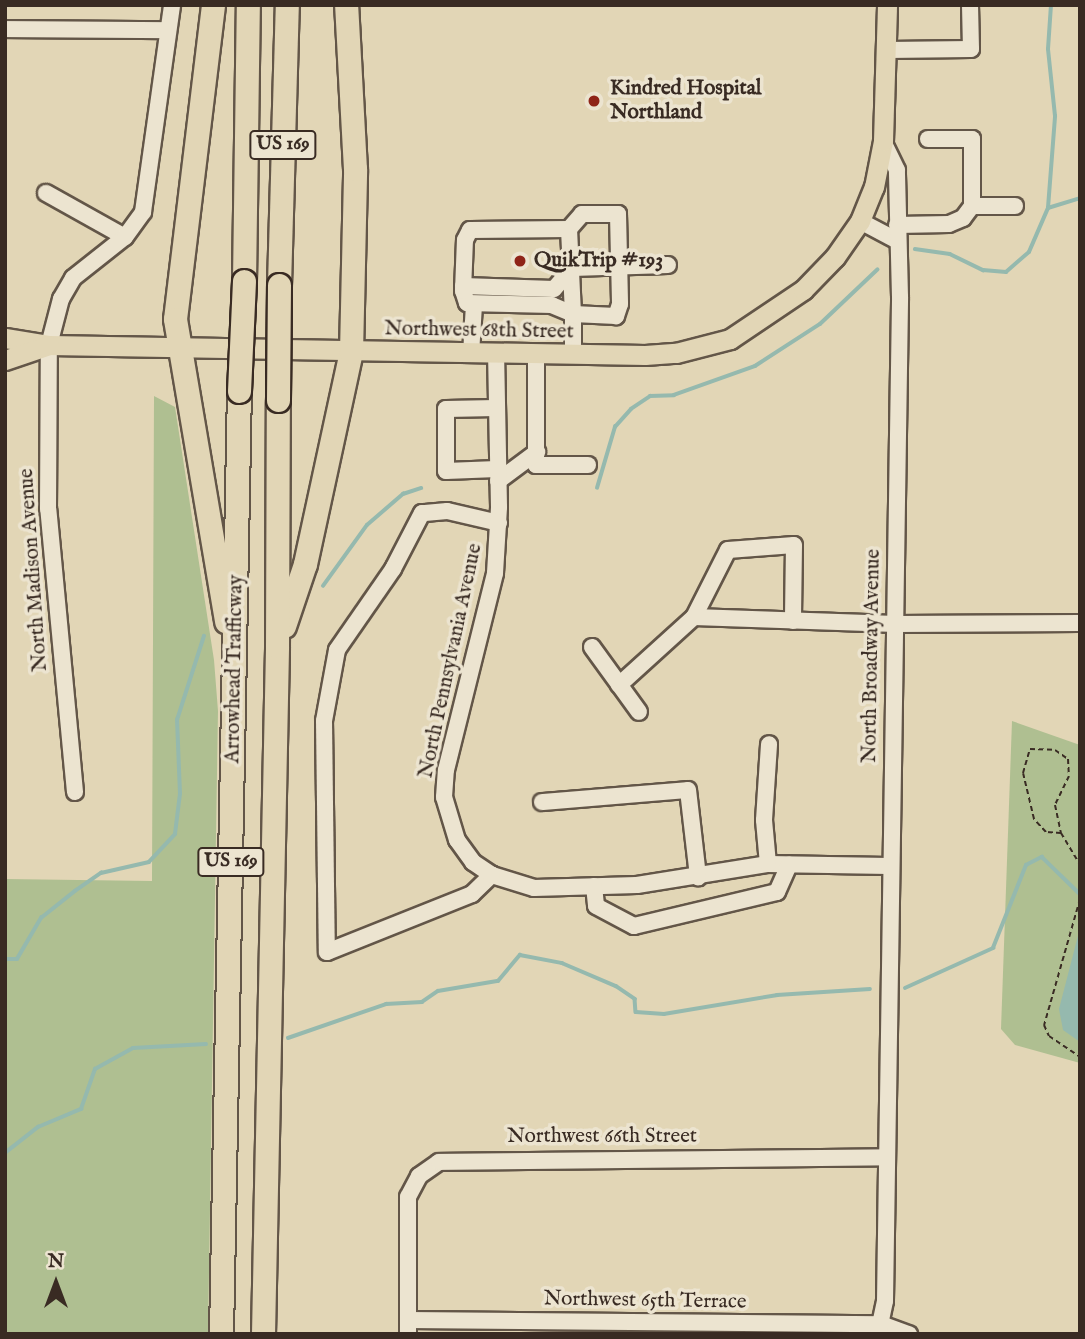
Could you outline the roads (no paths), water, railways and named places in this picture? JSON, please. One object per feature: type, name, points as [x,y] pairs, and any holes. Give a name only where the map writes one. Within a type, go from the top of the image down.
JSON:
[{"type":"highway","points":[[214,5],[175,319],[235,671]]},
{"type":"highway","name":"Arrowhead Trafficway","points":[[221,1334],[248,5]]},
{"type":"highway","name":"Arrowhead Trafficway","points":[[263,1334],[278,646],[279,285],[287,5]]},
{"type":"highway","points":[[278,646],[304,564],[351,352],[355,169],[346,5]]},
{"type":"main road","points":[[860,221],[874,187],[883,141],[887,5]]},
{"type":"main road","name":"Northwest 68th Street","points":[[5,338],[48,345],[351,352],[573,355],[676,353],[730,339],[803,290],[835,257],[860,221]]},
{"type":"main road","name":"Northwest 68th Street","points":[[5,360],[48,345]]},
{"type":"street","points":[[46,193],[125,237],[148,196],[172,5]]},
{"type":"street","points":[[887,50],[971,49],[970,5]]},
{"type":"street","points":[[5,29],[168,30]]},
{"type":"street","points":[[860,221],[897,232],[949,224],[963,218],[972,206],[972,139],[928,139]]},
{"type":"street","name":"North Broadway Avenue","points":[[880,1329],[885,1301],[889,866],[896,624],[900,297],[897,170],[883,141]]},
{"type":"street","points":[[972,206],[1014,206]]},
{"type":"street","points":[[569,229],[470,230],[465,240],[463,286],[467,303],[474,305],[552,305],[573,314],[616,316],[621,265],[618,214],[582,214],[569,229],[572,268],[573,314],[573,355]]},
{"type":"street","name":"North Madison Avenue","points":[[75,792],[48,509],[48,345],[61,299],[73,278],[125,237]]},
{"type":"street","points":[[463,286],[554,289],[572,268],[668,265]]},
{"type":"street","points":[[471,354],[474,305]]},
{"type":"street","name":"North Pennsylvania Avenue","points":[[492,875],[473,862],[457,840],[444,788],[495,573],[499,523],[496,354]]},
{"type":"street","points":[[536,354],[536,465],[588,465]]},
{"type":"street","points":[[496,408],[446,408],[446,471],[497,475],[537,452]]},
{"type":"street","points":[[499,523],[447,511],[422,513],[393,569],[337,650],[324,721],[327,952],[472,894],[492,875],[534,888],[594,887],[698,877],[768,864],[889,866]]},
{"type":"street","points":[[619,685],[694,617],[728,550],[794,545],[793,621]]},
{"type":"street","points":[[694,617],[896,624],[1080,623]]},
{"type":"street","points":[[592,647],[639,712]]},
{"type":"street","points":[[768,864],[764,820],[769,744]]},
{"type":"street","points":[[542,802],[688,790],[698,877]]},
{"type":"street","points":[[594,887],[596,906],[634,926],[777,892],[789,865]]},
{"type":"street","name":"Northwest 66th Street","points":[[408,1327],[408,1197],[428,1168],[455,1158],[885,1157]]},
{"type":"street","name":"Northwest 65th Terrace","points":[[408,1327],[880,1329],[909,1334]]},
{"type":"water","points":[[1080,928],[1080,1042],[1063,1030],[1059,1009]]},
{"type":"waterway","points":[[1048,208],[1055,116],[1048,49],[1051,5]]},
{"type":"waterway","points":[[915,249],[950,254],[983,270],[1006,272],[1029,252],[1048,208],[1080,198]]},
{"type":"waterway","points":[[597,488],[615,427],[631,409],[650,396],[674,395],[755,366],[820,324],[877,270]]},
{"type":"waterway","points":[[323,586],[367,525],[403,494],[421,488]]},
{"type":"waterway","points":[[5,959],[17,959],[41,918],[75,891],[101,873],[149,862],[175,834],[180,794],[177,720],[204,636]]},
{"type":"waterway","points":[[905,988],[993,948],[1026,865],[1042,857],[1080,894]]},
{"type":"waterway","points":[[288,1038],[386,1004],[422,1002],[438,991],[498,981],[520,955],[562,963],[616,986],[635,999],[636,1012],[664,1014],[777,995],[870,989]]},
{"type":"waterway","points":[[5,1153],[38,1127],[81,1109],[95,1069],[133,1048],[206,1044]]},
{"type":"place","name":"Kindred Hospital Northland","points":[[594,101]]},
{"type":"place","name":"QuikTrip #193","points":[[520,261]]}]
